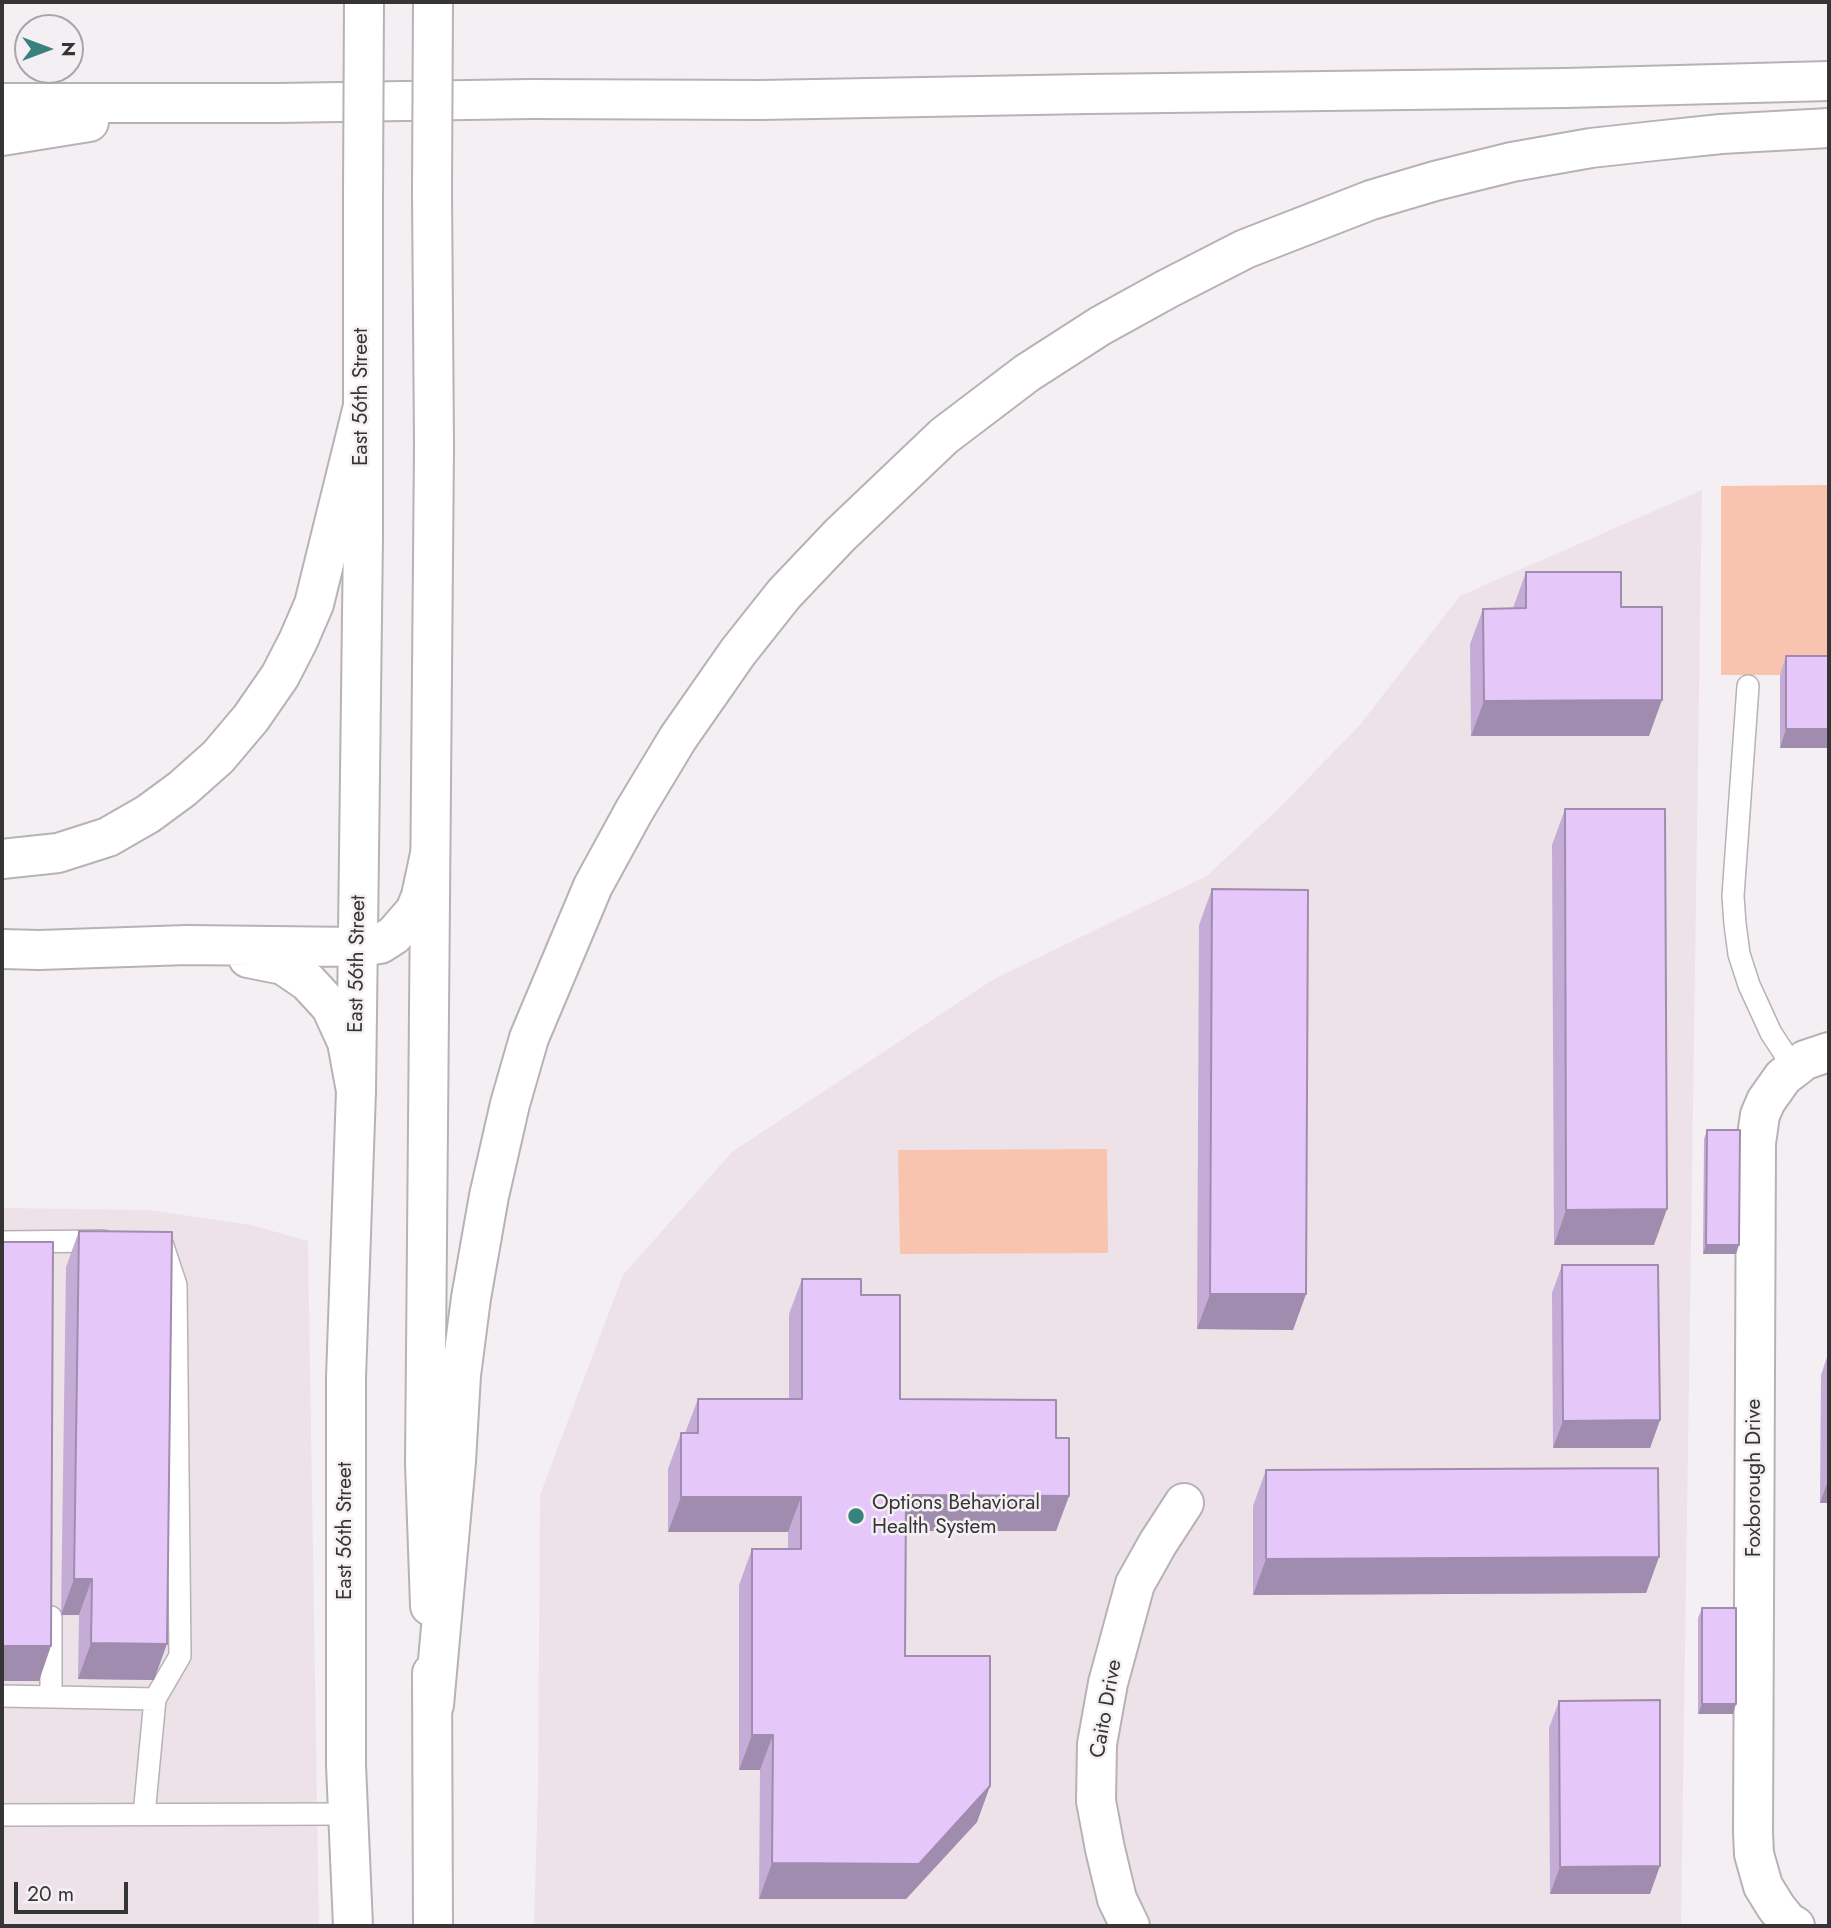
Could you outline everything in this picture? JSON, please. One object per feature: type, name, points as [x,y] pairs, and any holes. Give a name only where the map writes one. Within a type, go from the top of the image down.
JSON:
[{"type":"main road","name":"East 56th Street","points":[[353,1926],[346,1765],[346,1377],[358,947],[364,2]]},
{"type":"main road","points":[[433,2],[434,446],[425,1463],[434,1705],[433,1926]]},
{"type":"main road","points":[[2,103],[760,100],[1565,88],[1829,81]]},
{"type":"main road","points":[[2,136],[199,104]]},
{"type":"main road","points":[[434,1705],[461,1375],[471,1298],[489,1196],[529,1038],[593,886],[634,811],[678,738],[738,652],[784,594],[840,535],[944,436],[1027,373],[1100,326],[1245,249],[1371,200],[1512,162],[1591,148],[1654,141],[1829,128]]},
{"type":"main road","points":[[2,859],[58,853],[108,837],[148,814],[182,789],[218,757],[251,718],[280,676],[314,604],[362,410]]},
{"type":"main road","points":[[2,948],[38,950],[187,945],[358,947],[380,944],[394,935],[415,911],[430,854]]},
{"type":"main road","points":[[187,945],[283,965],[308,982],[331,1007],[347,1042],[356,1091]]},
{"type":"main road","name":"Foxborough Drive","points":[[1795,1926],[1788,1922],[1776,1907],[1763,1886],[1754,1854],[1757,1128],[1766,1101],[1783,1077],[1805,1060],[1829,1052]]},
{"type":"main road","name":"Caito Drive","points":[[1130,1926],[1117,1899],[1096,1801],[1097,1744],[1108,1683],[1135,1584],[1184,1503]]},
{"type":"lane","points":[[1748,686],[1734,885],[1735,924],[1739,954],[1749,985],[1771,1033],[1794,1068]]},
{"type":"lane","points":[[2,1242],[51,1248],[120,1241]]},
{"type":"lane","points":[[144,1815],[155,1699],[180,1656],[176,1285],[161,1241],[148,1241]]},
{"type":"lane","points":[[51,1600],[51,1697]]},
{"type":"lane","points":[[2,1696],[155,1699]]},
{"type":"lane","points":[[2,1815],[348,1814]]},
{"type":"shaded area","points":[[1829,485],[1829,675],[1721,675],[1721,486]]},
{"type":"shaded area","points":[[1702,490],[1681,1926],[534,1926],[540,1495],[623,1275],[732,1152],[994,979],[1207,876],[1279,808],[1359,726],[1460,596]]},
{"type":"shaded area","points":[[1107,1149],[1108,1253],[900,1254],[898,1150]]},
{"type":"shaded area","points":[[2,1208],[149,1210],[251,1225],[308,1241],[319,1926],[2,1926]]},
{"type":"building","points":[[1526,572],[1621,572],[1621,607],[1662,607],[1662,700],[1484,701],[1483,609],[1526,608]]},
{"type":"building","points":[[1786,656],[1829,656],[1829,729],[1786,729]]},
{"type":"building","points":[[1565,809],[1665,809],[1667,1209],[1566,1210]]},
{"type":"building","points":[[1212,889],[1308,890],[1306,1294],[1210,1294]]},
{"type":"building","points":[[1707,1130],[1740,1130],[1739,1245],[1706,1245]]},
{"type":"building","points":[[79,1231],[172,1232],[167,1644],[91,1643],[92,1579],[74,1579]]},
{"type":"building","points":[[2,1242],[53,1242],[51,1646],[2,1646]]},
{"type":"building","points":[[1562,1265],[1658,1265],[1660,1420],[1563,1421]]},
{"type":"building","points":[[802,1279],[861,1279],[861,1295],[900,1295],[900,1399],[1056,1400],[1056,1438],[1069,1438],[1069,1496],[906,1495],[905,1656],[990,1656],[990,1786],[919,1864],[772,1863],[773,1735],[752,1735],[752,1549],[801,1549],[801,1497],[681,1497],[681,1433],[698,1433],[698,1399],[802,1399]]},
{"type":"building","points":[[1658,1468],[1659,1557],[1266,1559],[1266,1470]]},
{"type":"building","points":[[1702,1608],[1736,1608],[1736,1704],[1702,1704]]},
{"type":"building","points":[[1660,1700],[1660,1866],[1560,1867],[1559,1701]]},
{"type":"place","name":"Options Behavioral Health System","points":[[856,1516]]}]
